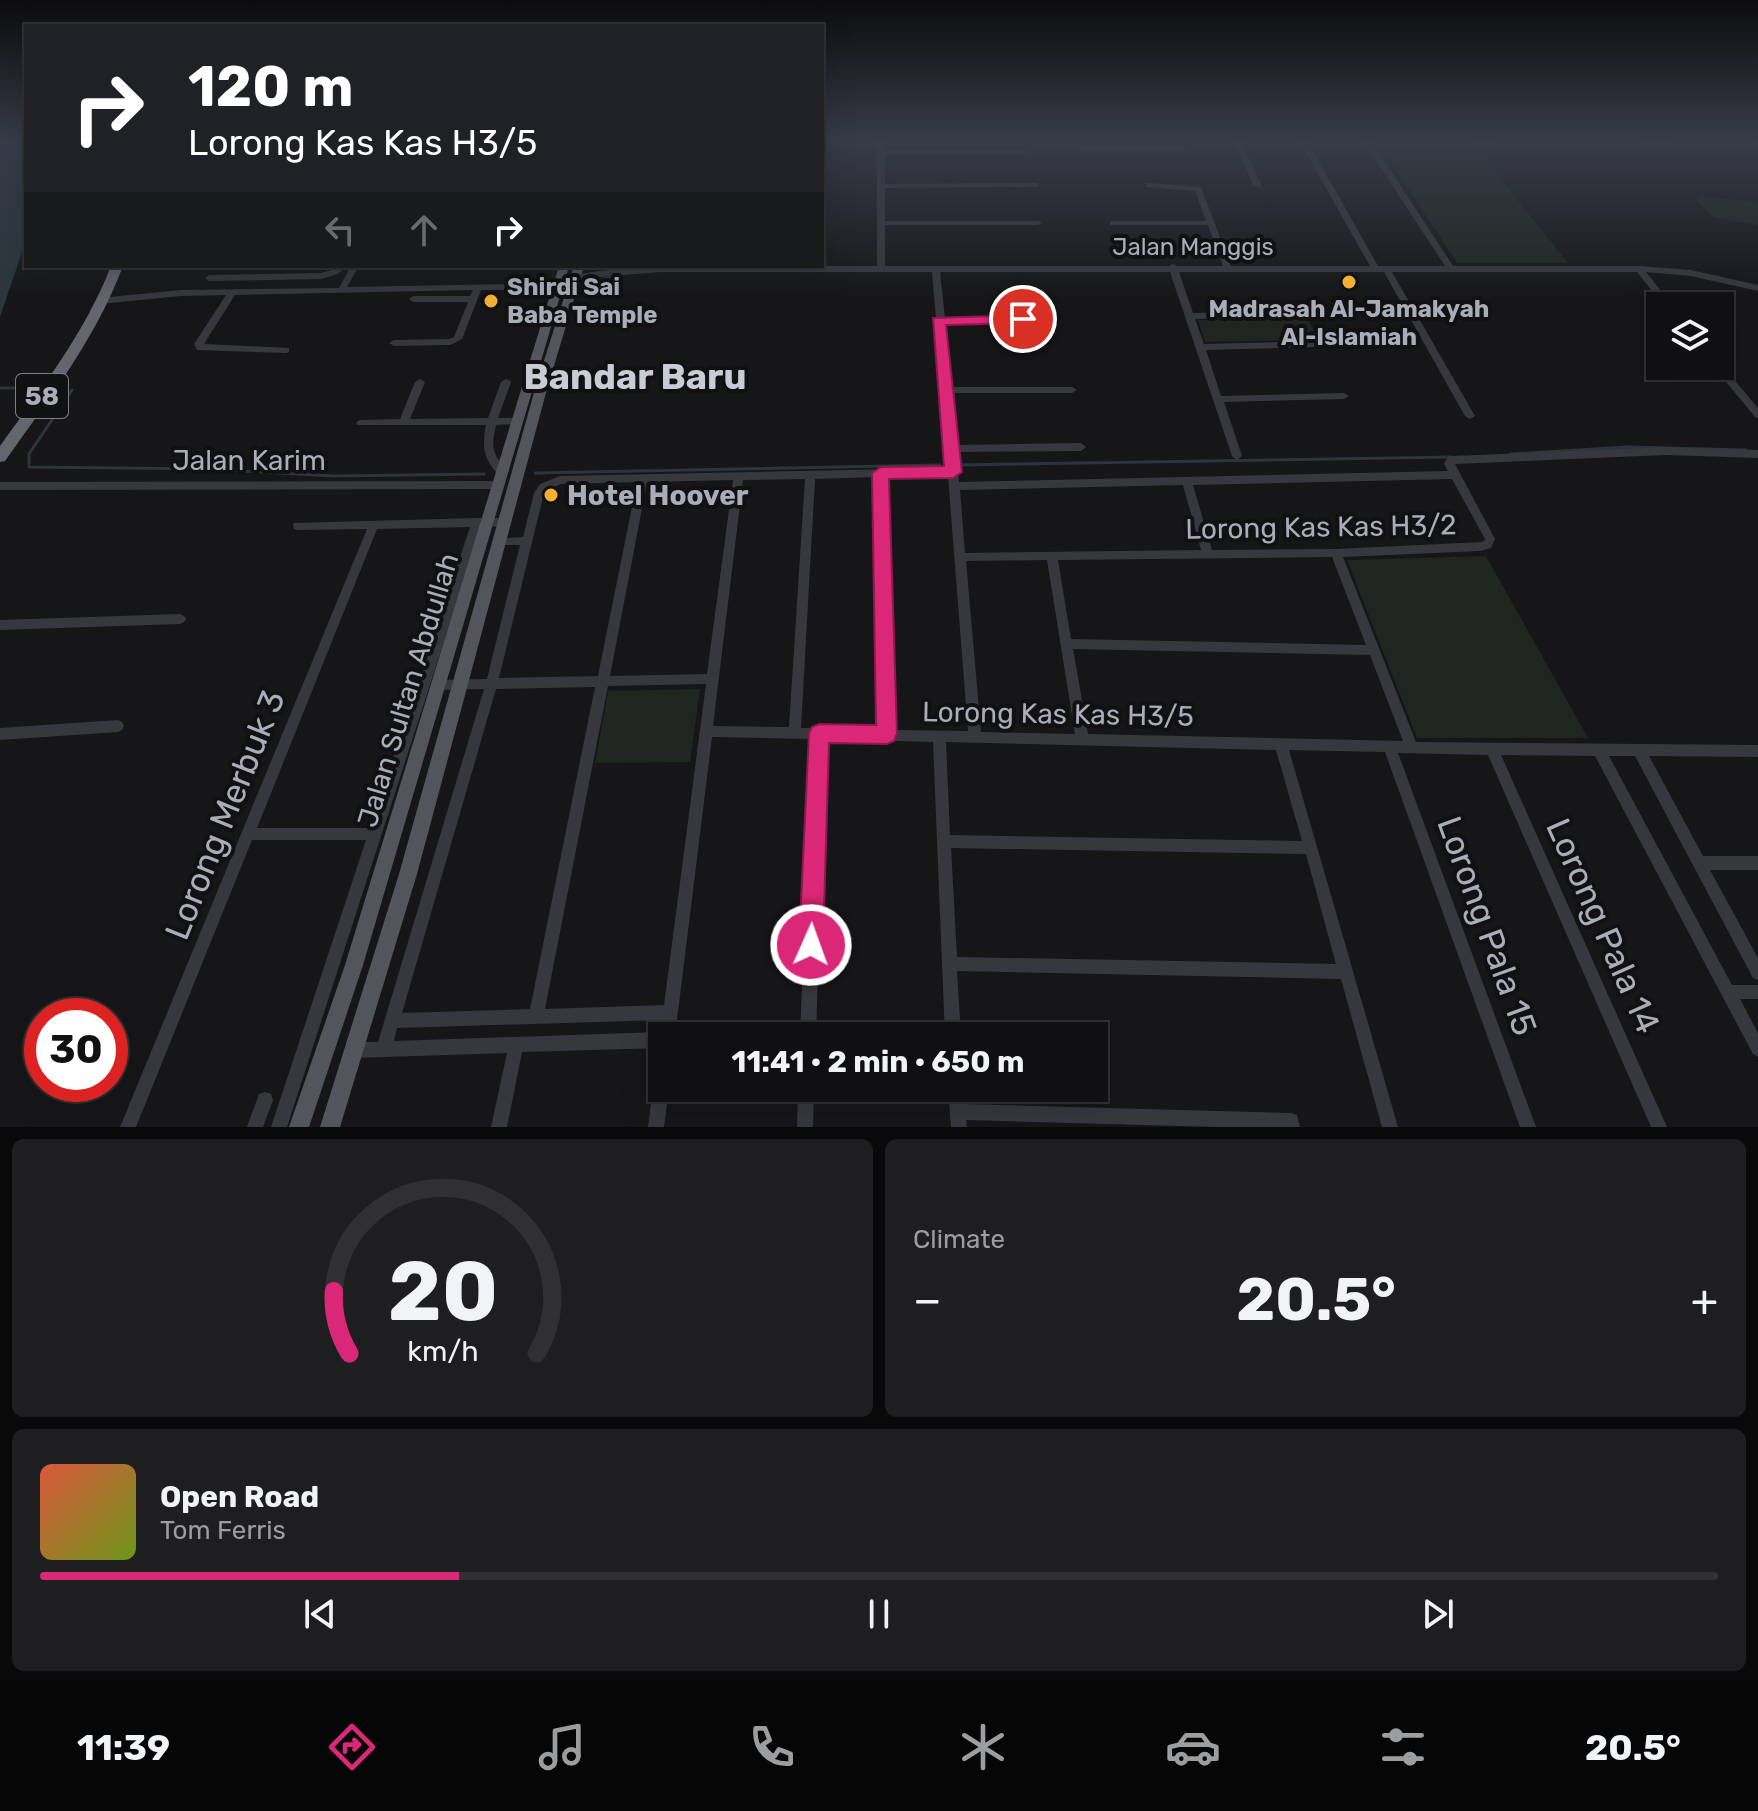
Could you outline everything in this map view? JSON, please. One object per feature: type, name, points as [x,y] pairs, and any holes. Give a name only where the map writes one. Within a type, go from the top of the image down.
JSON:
[{"type":"highway","name":"58","points":[[100,301],[108,268]]},
{"type":"highway","name":"58","points":[[0,457],[110,289],[116,268]]},
{"type":"main road","name":"Jalan Sultan Abdullah","points":[[299,1127],[358,951],[438,685],[482,522],[502,471],[563,268]]},
{"type":"main road","name":"Jalan Sultan Abdullah","points":[[330,1127],[408,874],[537,403],[576,277]]},
{"type":"main road","points":[[528,440],[523,427],[516,421],[526,416],[537,403]]},
{"type":"street","points":[[881,195],[881,269]]},
{"type":"street","points":[[1198,195],[1227,267]]},
{"type":"street","points":[[1336,195],[1470,416]]},
{"type":"street","points":[[1402,195],[1450,268]]},
{"type":"street","points":[[881,223],[1038,223]]},
{"type":"street","points":[[1113,223],[1210,223]]},
{"type":"street","points":[[1173,267],[1237,456]]},
{"type":"street","points":[[199,293],[216,268]]},
{"type":"street","points":[[209,278],[321,276],[340,268]]},
{"type":"street","points":[[346,289],[354,268]]},
{"type":"street","points":[[346,289],[362,268]]},
{"type":"street","name":"Jalan Manggis","points":[[100,301],[199,293],[513,287],[558,284],[576,277],[598,284],[626,272],[881,269],[1639,269],[1678,271],[1758,288]]},
{"type":"street","points":[[936,269],[975,736]]},
{"type":"street","points":[[1639,269],[1658,292]]},
{"type":"street","points":[[1713,278],[1720,275],[1758,282]]},
{"type":"street","points":[[394,343],[450,342],[458,339],[478,288]]},
{"type":"street","points":[[232,292],[199,344],[200,348],[286,350]]},
{"type":"street","points":[[413,299],[474,299]]},
{"type":"street","points":[[1189,316],[1301,314]]},
{"type":"street","points":[[938,321],[1051,319]]},
{"type":"street","points":[[1200,347],[1319,344]]},
{"type":"street","points":[[1729,380],[1758,415]]},
{"type":"street","points":[[403,423],[420,382]]},
{"type":"street","points":[[502,471],[492,464],[487,451],[506,382]]},
{"type":"street","points":[[945,390],[1072,390]]},
{"type":"street","points":[[1217,399],[1344,396]]},
{"type":"street","points":[[361,423],[516,421]]},
{"type":"street","points":[[951,449],[1081,447]]},
{"type":"street","points":[[1455,475],[1449,464],[1452,460],[1652,452],[1758,454]]},
{"type":"street","points":[[384,1048],[492,683],[538,496],[544,487],[560,480],[953,472]]},
{"type":"street","points":[[881,473],[887,734]]},
{"type":"street","points":[[795,732],[810,474]]},
{"type":"street","points":[[669,1022],[739,475]]},
{"type":"street","name":"Lorong Kas Kas H3/2","points":[[955,486],[1455,475],[1490,539],[1487,545],[1336,553],[960,557]]},
{"type":"street","points":[[536,1016],[643,478]]},
{"type":"street","points":[[1187,482],[1208,554]]},
{"type":"street","name":"Jalan Karim","points":[[0,486],[497,485]]},
{"type":"street","points":[[279,1127],[482,522]]},
{"type":"street","points":[[298,526],[506,522]]},
{"type":"street","name":"Lorong Merbuk 3","points":[[128,1127],[374,524]]},
{"type":"street","points":[[500,542],[527,541]]},
{"type":"street","points":[[1336,553],[1411,746]]},
{"type":"street","points":[[1052,557],[1082,738]]},
{"type":"street","points":[[0,625],[180,619]]},
{"type":"street","points":[[1067,644],[1373,650]]},
{"type":"street","points":[[438,685],[711,679]]},
{"type":"street","points":[[0,734],[118,726]]},
{"type":"street","name":"Lorong Kas Kas H3/5","points":[[705,731],[1492,749],[1758,751]]},
{"type":"street","points":[[809,1022],[819,733]]},
{"type":"street","points":[[939,736],[952,1022]]},
{"type":"street","points":[[1281,744],[1390,1127]]},
{"type":"street","name":"Lorong Pala 15","points":[[1389,746],[1528,1127]]},
{"type":"street","name":"Lorong Pala 14","points":[[1492,749],[1659,1127]]},
{"type":"street","points":[[1599,750],[1758,1049]]},
{"type":"street","points":[[1639,750],[1758,973]]},
{"type":"street","points":[[247,834],[376,834]]},
{"type":"street","points":[[944,841],[1310,848]]},
{"type":"street","points":[[1698,863],[1758,863]]},
{"type":"street","points":[[408,874],[436,873]]},
{"type":"street","points":[[950,964],[1345,972]]},
{"type":"street","points":[[1728,992],[1758,992]]},
{"type":"street","points":[[392,1021],[670,1012]]},
{"type":"street","points":[[355,1050],[648,1040]]},
{"type":"street","points":[[499,1127],[516,1045]]},
{"type":"street","points":[[255,1127],[265,1100]]},
{"type":"street","points":[[656,1127],[659,1102]]},
{"type":"street","points":[[805,1127],[806,1102]]},
{"type":"street","points":[[958,1119],[1291,1121],[1292,1127]]},
{"type":"shaded area","points":[[0,195],[24,195],[24,246],[0,317]]},
{"type":"shaded area","points":[[1412,195],[1513,195],[1568,263],[1457,263]]},
{"type":"shaded area","points":[[1698,196],[1758,202],[1758,225],[1711,215],[1697,201]]},
{"type":"shaded area","points":[[1308,319],[1318,340],[1205,342],[1198,320]]},
{"type":"shaded area","points":[[1486,556],[1588,738],[1417,738],[1347,560]]},
{"type":"shaded area","points":[[700,689],[690,762],[595,763],[608,691]]},
{"type":"waterway","points":[[0,388],[17,388]]},
{"type":"waterway","points":[[72,390],[29,454],[29,467],[209,469],[333,476],[484,474]]},
{"type":"waterway","points":[[1510,454],[1628,447],[1746,450]]},
{"type":"waterway","points":[[959,465],[1451,457]]},
{"type":"waterway","points":[[535,473],[940,465]]},
{"type":"place","name":"Madrasah Al-Jamakyah Al-Islamiah","points":[[1349,282]]},
{"type":"place","name":"Shirdi Sai Baba Temple","points":[[491,301]]},
{"type":"place","name":"Hotel Hoover","points":[[551,495]]},
{"type":"district","name":"Bandar Baru","points":[[635,376]]},
{"type":"route","points":[[811,945],[819,733],[887,734],[881,473],[953,472],[938,321],[1023,319]]}]
